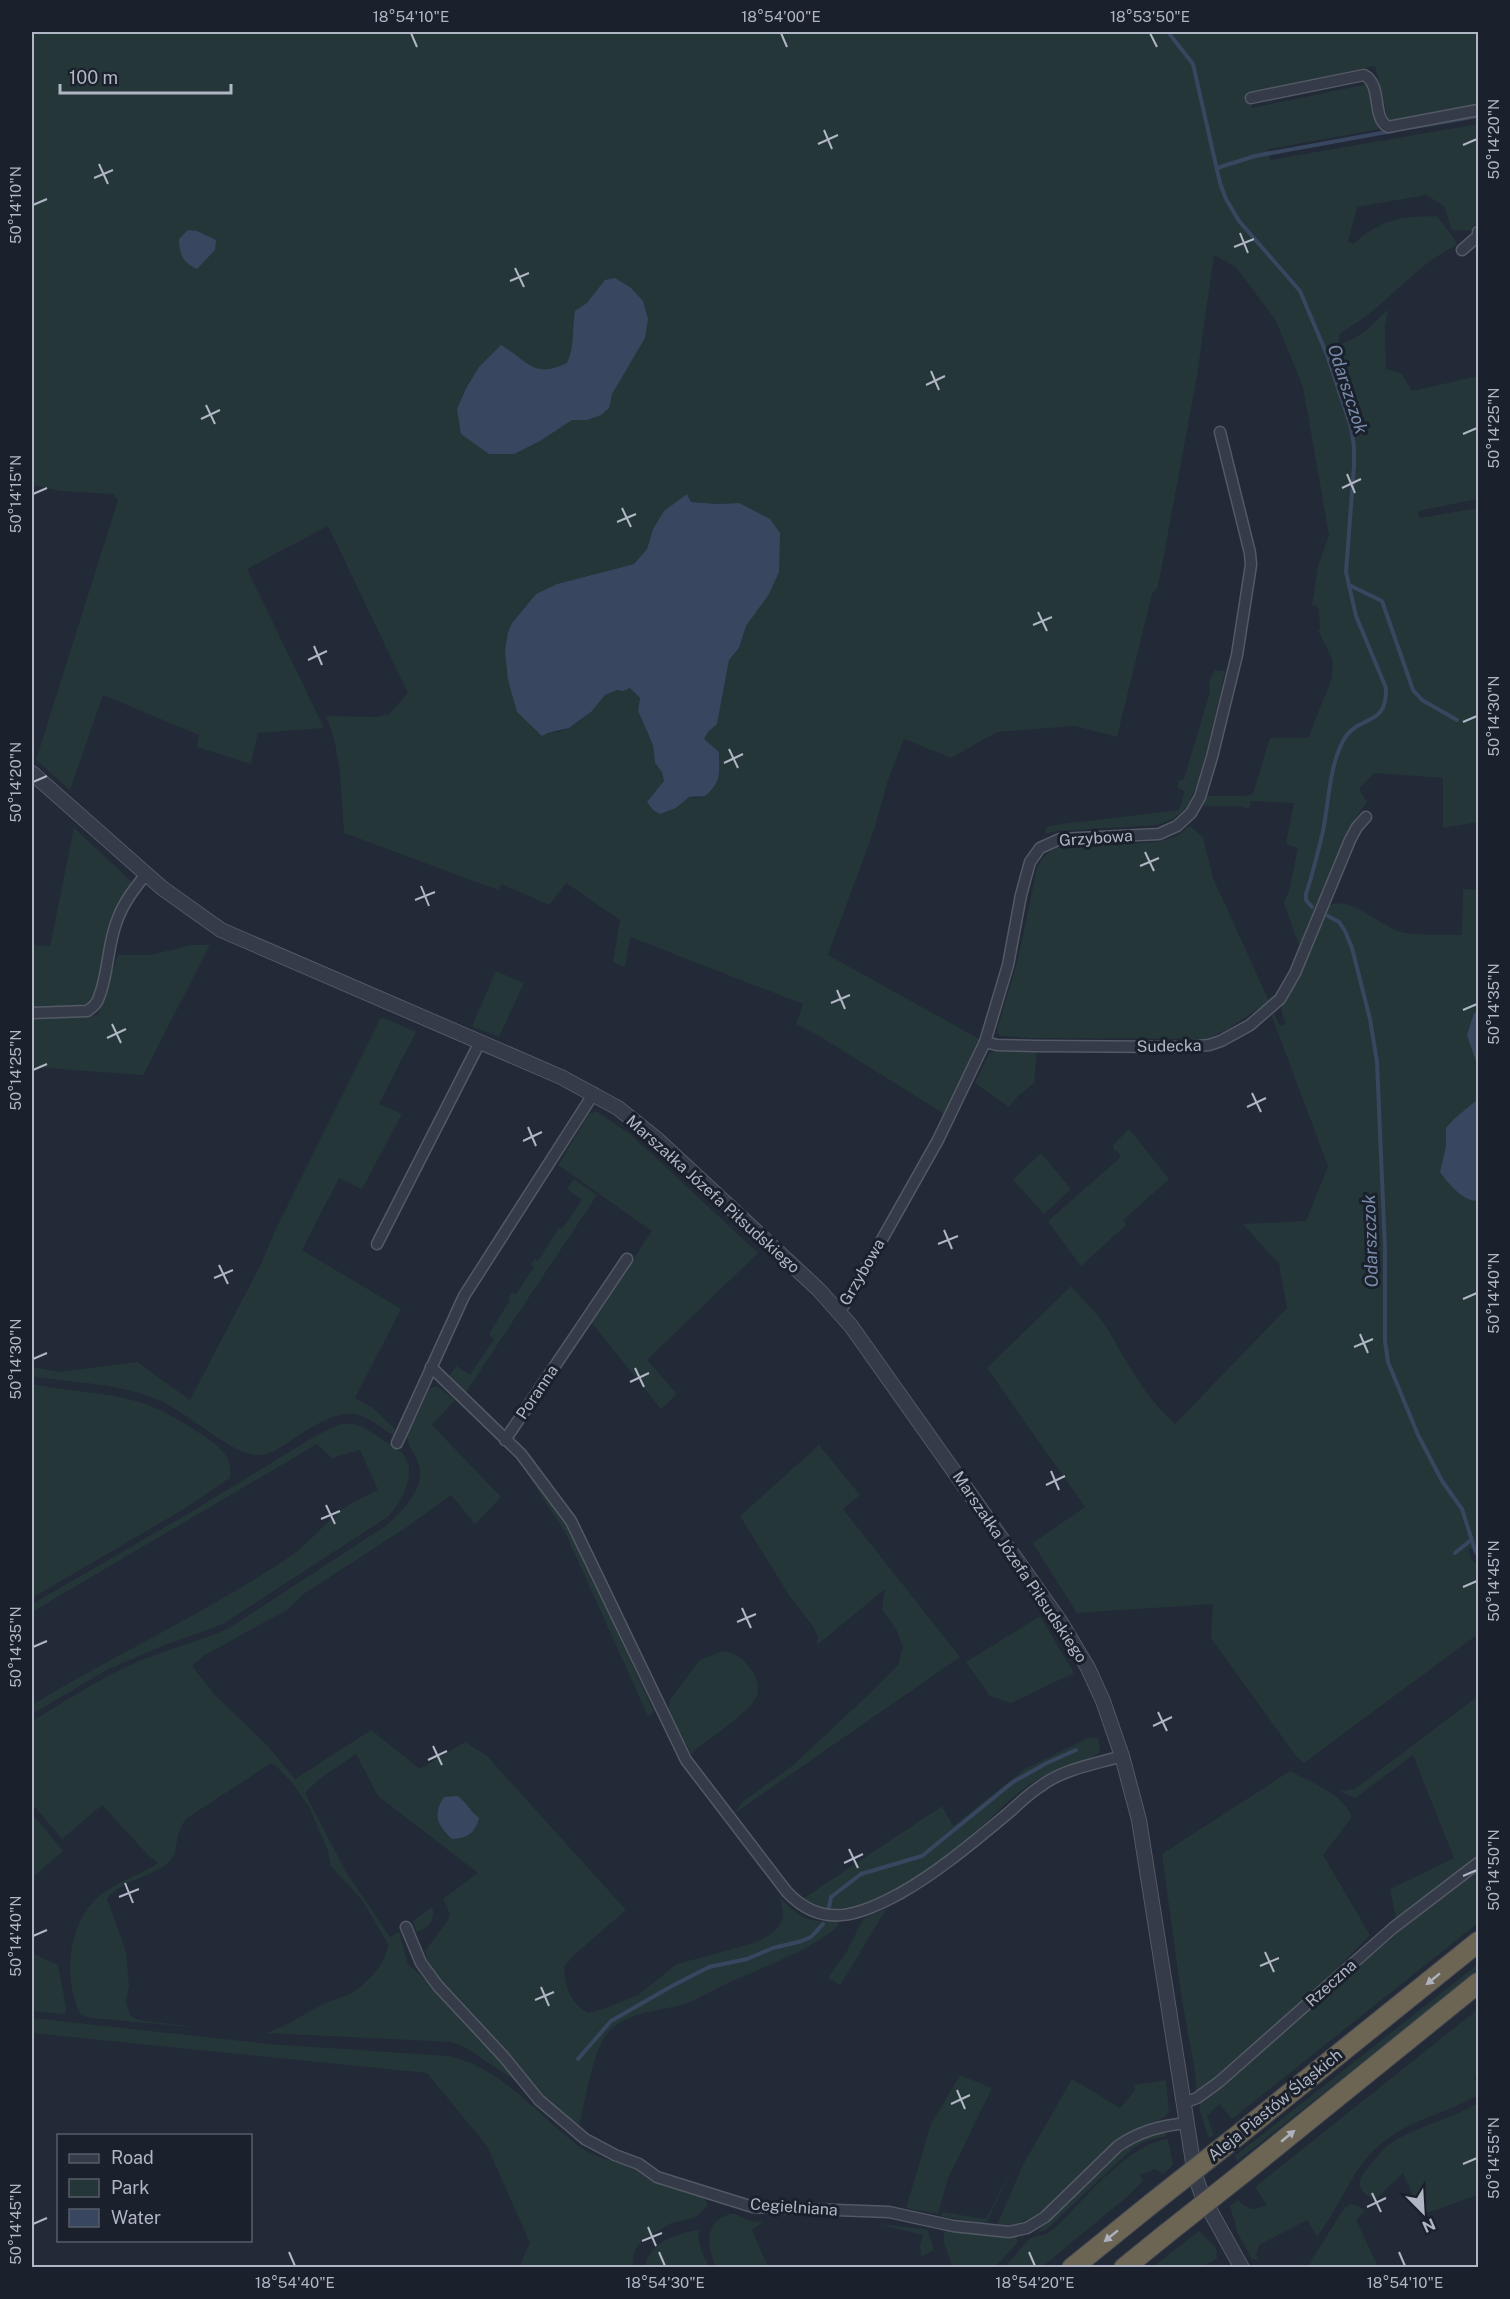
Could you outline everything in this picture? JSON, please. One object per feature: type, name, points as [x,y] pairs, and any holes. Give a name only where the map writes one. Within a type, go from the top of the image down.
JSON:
[{"type":"highway","name":"Aleja Piastów Śląskich","points":[[1072,2268],[1479,1942]]},
{"type":"highway","name":"Aleja Piastów Śląskich","points":[[1124,2268],[1479,1983]]},
{"type":"street","points":[[1251,98],[1364,75],[1370,78],[1373,84],[1382,122],[1388,128],[1479,110]]},
{"type":"street","points":[[1462,250],[1477,237]]},
{"type":"street","name":"Grzybowa","points":[[839,1312],[930,1156],[985,1042],[1008,965],[1028,868],[1035,853],[1047,843],[1060,839],[1152,835],[1168,831],[1185,820],[1200,797],[1237,655],[1251,565],[1220,432]]},
{"type":"street","name":"Marszałka Józefa Piłsudskiego","points":[[32,773],[183,905],[221,930],[594,1093],[618,1108],[658,1140],[819,1290],[839,1312],[915,1415],[1060,1621],[1097,1686],[1122,1756],[1144,1847],[1195,2175],[1203,2198],[1242,2268]]},
{"type":"street","name":"Sudecka","points":[[985,1042],[997,1045],[1036,1046],[1192,1047],[1209,1045],[1233,1035],[1263,1015],[1280,999],[1295,973],[1350,840],[1366,817]]},
{"type":"street","points":[[32,1013],[87,1011],[93,1007],[99,998],[118,918],[124,905],[146,874]]},
{"type":"street","points":[[377,1244],[480,1042]]},
{"type":"street","points":[[397,1443],[464,1296],[594,1093]]},
{"type":"street","name":"Poranna","points":[[505,1440],[627,1259]]},
{"type":"street","points":[[431,1367],[521,1454],[570,1521],[686,1760],[798,1904],[814,1912],[832,1916],[866,1910],[937,1871],[1042,1784],[1122,1756]]},
{"type":"street","name":"Rzeczna","points":[[1183,2103],[1197,2098],[1218,2082],[1392,1928],[1479,1863]]},
{"type":"street","name":"Cegielniana","points":[[406,1928],[421,1963],[438,1986],[504,2057],[539,2100],[570,2127],[585,2139],[615,2155],[639,2164],[657,2177],[753,2207],[889,2212],[953,2226],[998,2231],[1018,2230],[1033,2226],[1045,2217],[1118,2146],[1130,2138],[1151,2128],[1186,2123]]},
{"type":"green space","points":[[32,32],[1478,32],[1478,105],[1389,122],[1375,66],[1248,93],[1252,108],[1368,84],[1371,86],[1381,129],[1268,149],[1270,160],[1478,124],[1478,212],[1474,230],[1452,230],[1444,206],[1426,195],[1357,207],[1348,242],[1353,244],[1383,224],[1401,218],[1437,216],[1457,245],[1411,276],[1370,313],[1340,333],[1338,345],[1359,335],[1388,309],[1385,326],[1386,369],[1402,374],[1412,391],[1478,376],[1478,499],[1418,511],[1420,518],[1478,508],[1478,822],[1443,828],[1443,778],[1374,773],[1359,789],[1367,802],[1352,823],[1300,948],[1284,903],[1289,891],[1298,848],[1286,844],[1294,803],[1251,801],[1249,809],[1240,806],[1204,806],[1205,796],[1253,794],[1270,738],[1308,738],[1332,678],[1333,661],[1318,630],[1320,630],[1319,610],[1317,606],[1312,605],[1318,567],[1329,535],[1303,387],[1276,321],[1236,267],[1214,255],[1197,376],[1158,587],[1152,594],[1117,737],[1075,726],[997,732],[951,758],[904,739],[888,780],[874,830],[828,955],[981,1040],[944,1114],[796,1024],[803,1004],[630,937],[625,967],[613,962],[620,920],[566,883],[549,905],[502,884],[498,890],[344,833],[340,772],[334,738],[326,716],[377,717],[389,714],[408,693],[328,526],[247,569],[324,728],[258,733],[251,764],[197,747],[199,735],[103,695],[70,790],[36,760],[118,500],[113,494],[61,491],[32,485]],"holes":[[[497,351],[561,389],[460,424],[460,403],[468,383]],[[687,494],[691,502],[739,503],[755,611],[746,626],[739,648],[729,660],[717,724],[703,740],[719,752],[698,798],[689,797],[676,808],[662,772],[655,763],[653,745],[638,711],[640,698],[630,688],[607,694],[583,718],[561,731],[542,736],[532,725],[512,623],[536,594],[557,584],[634,564],[647,549],[653,529]]]},
{"type":"green space","points":[[1215,670],[1225,671],[1214,722],[1197,784],[1182,812],[1157,825],[1057,831],[1045,834],[1046,827],[1054,825],[1179,810],[1185,791],[1177,788],[1179,781],[1184,779],[1210,692],[1209,682]]},
{"type":"green space","points":[[1190,826],[1203,837],[1213,878],[1269,1001],[1228,1029],[1206,1039],[1000,1036],[997,1030],[1018,959],[1037,868],[1045,856],[1056,848],[1158,842],[1177,836]]},
{"type":"green space","points":[[74,828],[132,882],[113,913],[93,1000],[80,1007],[32,1009],[32,945],[50,946]]},
{"type":"green space","points":[[1463,889],[1478,890],[1478,1550],[1468,1549],[1472,1560],[1478,1566],[1478,1634],[1304,1763],[1296,1756],[1211,1638],[1213,1604],[1077,1613],[1033,1543],[1085,1507],[987,1368],[1071,1286],[1097,1315],[1147,1392],[1175,1424],[1287,1308],[1279,1264],[1243,1224],[1306,1221],[1328,1166],[1271,1014],[1273,1012],[1280,1026],[1286,1023],[1281,1004],[1325,909],[1333,904],[1342,903],[1401,932],[1462,935]]},
{"type":"green space","points":[[192,945],[210,945],[143,1075],[32,1067],[32,1018],[98,1015],[118,955],[150,955]]},
{"type":"green space","points":[[496,971],[524,983],[499,1037],[472,1026]]},
{"type":"green space","points":[[381,1017],[416,1032],[379,1104],[402,1114],[362,1189],[339,1178],[302,1250],[401,1309],[355,1398],[373,1408],[395,1429],[393,1435],[362,1416],[342,1414],[311,1427],[274,1451],[255,1455],[232,1447],[181,1412],[157,1399],[111,1387],[32,1376],[32,1367],[59,1372],[137,1362],[190,1400],[261,1264],[275,1231]]},
{"type":"green space","points":[[997,1049],[1037,1050],[1034,1083],[1009,1107],[975,1083],[989,1054]]},
{"type":"green space","points":[[596,1111],[630,1134],[758,1253],[647,1360],[677,1394],[661,1409],[591,1322],[652,1231],[558,1165],[589,1114]]},
{"type":"green space","points":[[1129,1129],[1169,1179],[1123,1220],[1126,1225],[1081,1266],[1049,1220],[1120,1158],[1113,1145]]},
{"type":"green space","points":[[1041,1153],[1071,1189],[1044,1214],[1013,1180]]},
{"type":"green space","points":[[574,1179],[597,1195],[466,1392],[449,1376],[456,1366],[470,1375],[494,1339],[489,1334],[510,1300],[508,1298],[512,1293],[516,1294],[534,1267],[531,1264],[535,1259],[538,1261],[559,1227],[562,1229],[582,1200],[567,1189]]},
{"type":"green space","points":[[32,1384],[123,1398],[162,1411],[187,1425],[219,1448],[227,1458],[230,1478],[184,1509],[32,1598]]},
{"type":"green space","points":[[437,1386],[455,1400],[432,1425],[501,1497],[475,1524],[451,1495],[407,1527],[305,1593],[287,1610],[203,1656],[192,1666],[215,1695],[267,1745],[295,1779],[371,1730],[420,1769],[465,1742],[487,1756],[626,1910],[574,1955],[564,1967],[570,1994],[588,2013],[638,1995],[677,1964],[754,1943],[769,1935],[782,1920],[782,1906],[779,1897],[805,1918],[838,1922],[839,1925],[815,1943],[786,1958],[692,2001],[631,2017],[613,2027],[601,2043],[597,2054],[579,2127],[539,2093],[431,1972],[425,1951],[450,1914],[443,1899],[478,1873],[378,1796],[356,1754],[318,1780],[305,1793],[346,1872],[390,1937],[399,1932],[408,1964],[426,1980],[522,2085],[466,2048],[451,2042],[266,2033],[358,1989],[378,1969],[388,1944],[362,1900],[331,1866],[327,1848],[309,1807],[293,1784],[275,1765],[270,1764],[187,1818],[180,1830],[175,1852],[170,1861],[156,1871],[119,1888],[107,1899],[126,1952],[129,1986],[126,2003],[130,2015],[138,2020],[203,2028],[91,2018],[81,2015],[75,2002],[70,1972],[73,1941],[78,1926],[85,1913],[100,1895],[158,1863],[102,1805],[62,1839],[35,1807],[32,1809],[32,1721],[123,1668],[229,1628],[384,1527],[404,1508],[415,1492],[420,1474],[419,1465],[407,1435],[430,1388]]},
{"type":"green space","points":[[341,1424],[353,1424],[368,1430],[398,1449],[407,1460],[409,1477],[407,1485],[389,1516],[223,1624],[157,1648],[107,1670],[32,1714],[32,1705],[225,1597],[288,1558],[343,1508],[378,1490],[360,1450],[332,1458],[317,1444],[32,1612],[32,1604],[191,1512],[317,1435]]},
{"type":"green space","points":[[819,1445],[860,1495],[843,1509],[960,1657],[735,1813],[742,1802],[792,1766],[867,1696],[898,1665],[903,1647],[896,1629],[882,1609],[885,1589],[817,1645],[818,1636],[812,1625],[790,1597],[740,1516]]},
{"type":"green space","points":[[524,1469],[540,1485],[572,1533],[654,1712],[648,1716],[565,1532]]},
{"type":"green space","points":[[1040,1616],[1074,1673],[1011,1703],[990,1696],[966,1662]]},
{"type":"green space","points":[[722,1651],[737,1656],[752,1670],[757,1681],[756,1698],[746,1710],[695,1750],[692,1755],[668,1710],[670,1700],[699,1661]]},
{"type":"green space","points":[[1478,1696],[1478,1857],[1396,1918],[1390,1889],[1454,1858],[1413,1755],[1355,1798],[1338,1790],[1355,1789]]},
{"type":"green space","points":[[1090,1737],[1098,1738],[1100,1752],[1030,1784],[955,1850],[903,1885],[871,1901],[839,1908],[821,1907],[804,1898],[942,1806],[953,1826],[1025,1769]]},
{"type":"green space","points":[[1290,1771],[1334,1795],[1348,1809],[1352,1817],[1323,1855],[1370,1935],[1299,2007],[1198,2092],[1181,1994],[1162,1854]]},
{"type":"green space","points":[[32,1814],[63,1851],[33,1877],[32,1875]]},
{"type":"green space","points":[[1478,1868],[1478,1923],[1232,2119],[1219,2104],[1207,2116],[1214,2135],[1209,2138],[1199,2108],[1201,2102],[1426,1909]]},
{"type":"green space","points":[[432,1907],[433,1916],[430,1923],[425,1929],[416,1932],[413,1921]]},
{"type":"green space","points":[[887,1908],[840,1985],[828,1978],[847,1951],[863,1919]]},
{"type":"green space","points":[[32,1953],[58,1965],[66,2007],[63,2014],[32,2011]]},
{"type":"green space","points":[[1478,1964],[1478,1971],[1237,2161],[1235,2156]]},
{"type":"green space","points":[[1478,2009],[1478,2074],[1474,2077],[1478,2084],[1478,2095],[1397,2132],[1375,2149],[1356,2172],[1317,2237],[1307,2220],[1259,2245],[1256,2254],[1259,2260],[1252,2259],[1238,2234],[1230,2206],[1238,2200],[1251,2208],[1267,2205],[1255,2187]]},
{"type":"green space","points":[[32,2018],[269,2044],[449,2056],[468,2062],[503,2082],[587,2152],[635,2169],[648,2179],[703,2196],[708,2206],[694,2218],[671,2223],[642,2241],[634,2251],[633,2267],[519,2267],[530,2243],[487,2146],[427,2073],[32,2033]]},
{"type":"green space","points":[[960,2075],[992,2088],[948,2178],[938,2214],[906,2208],[931,2124]]},
{"type":"green space","points":[[1072,2079],[1120,2108],[1135,2090],[1134,2085],[1166,2080],[1169,2112],[1158,2121],[1138,2128],[1115,2143],[1061,2195],[1032,2217],[1015,2224],[996,2227],[1024,2163]]},
{"type":"green space","points":[[1478,2103],[1478,2195],[1421,2215],[1403,2173],[1375,2200],[1362,2190],[1360,2182],[1364,2173],[1390,2144],[1404,2135]]},
{"type":"green space","points":[[1165,2132],[1166,2136],[1146,2141],[1133,2148],[1046,2230],[1035,2234],[1127,2147],[1138,2140]]},
{"type":"green space","points":[[1168,2139],[1173,2165],[1163,2174],[1155,2169],[1140,2175],[1143,2181],[1128,2196],[1042,2267],[1005,2267],[1030,2238],[1046,2234],[1055,2228],[1122,2162],[1153,2143]]},
{"type":"green space","points":[[1017,2160],[987,2221],[982,2223],[941,2216],[942,2212],[984,2219],[987,2217]]},
{"type":"green space","points":[[1351,2204],[1365,2211],[1356,2220],[1378,2267],[1307,2267],[1345,2207]]},
{"type":"green space","points":[[729,2214],[736,2214],[750,2221],[763,2222],[752,2230],[768,2267],[716,2267],[709,2236],[715,2223]]},
{"type":"green space","points":[[878,2224],[924,2229],[928,2231],[934,2250],[921,2257],[920,2246],[923,2235]]},
{"type":"green space","points":[[699,2230],[700,2245],[709,2267],[645,2267],[652,2251],[665,2240]]},
{"type":"green space","points":[[1199,2231],[1216,2248],[1217,2259],[1202,2267],[1153,2267]]},
{"type":"green space","points":[[944,2232],[1001,2236],[1015,2235],[1018,2242],[995,2267],[953,2267],[944,2243]]},
{"type":"water","points":[[188,230],[197,231],[216,240],[215,250],[197,269],[185,261],[180,249],[179,239]]},
{"type":"water","points":[[615,278],[631,288],[643,301],[648,319],[645,338],[612,394],[609,408],[601,415],[587,420],[572,420],[540,441],[514,454],[489,454],[461,434],[457,409],[479,367],[501,345],[539,369],[556,368],[567,363],[572,344],[575,311],[587,303],[605,280]]},
{"type":"water","points":[[687,494],[691,502],[739,503],[770,519],[780,533],[779,572],[769,594],[746,626],[739,648],[729,660],[717,724],[704,739],[719,752],[717,781],[705,796],[689,797],[676,808],[660,814],[653,810],[647,802],[664,781],[662,772],[655,763],[653,745],[638,711],[640,698],[630,688],[623,691],[617,690],[605,695],[591,712],[569,728],[542,736],[517,712],[508,680],[505,651],[512,623],[536,594],[557,584],[634,564],[647,549],[653,529],[664,511]]},
{"type":"water","points":[[1478,1012],[1478,1067],[1467,1035],[1474,1013]]},
{"type":"water","points":[[1478,1099],[1478,1201],[1461,1195],[1440,1172],[1446,1146],[1446,1128]]},
{"type":"water","points":[[458,1796],[479,1818],[470,1834],[452,1839],[440,1825],[438,1809],[444,1797]]},
{"type":"waterway","name":"Odarszczok","points":[[1168,32],[1193,64],[1220,183],[1226,199],[1239,221],[1300,291],[1327,355],[1351,427],[1354,466],[1346,572],[1356,616],[1386,688],[1385,701],[1382,710],[1377,715],[1349,732],[1338,751],[1332,773],[1323,831],[1306,894],[1306,900],[1312,907]]},
{"type":"waterway","points":[[1414,127],[1478,116]]},
{"type":"waterway","points":[[1217,168],[1255,156],[1392,131]]},
{"type":"waterway","points":[[1349,585],[1382,601],[1413,690],[1422,700],[1457,720]]},
{"type":"waterway","name":"Odarszczok","points":[[1328,916],[1339,922],[1352,948],[1370,1019],[1377,1062],[1385,1249],[1385,1341],[1388,1362],[1418,1435],[1442,1481],[1462,1509],[1478,1555]]},
{"type":"waterway","points":[[1455,1553],[1471,1540]]},
{"type":"waterway","points":[[829,1907],[831,1897],[861,1874],[922,1856],[1013,1782],[1076,1750]]},
{"type":"waterway","points":[[578,2059],[611,2021],[672,1986],[709,1967],[747,1959],[773,1948],[802,1941],[811,1937],[823,1924]]}]
